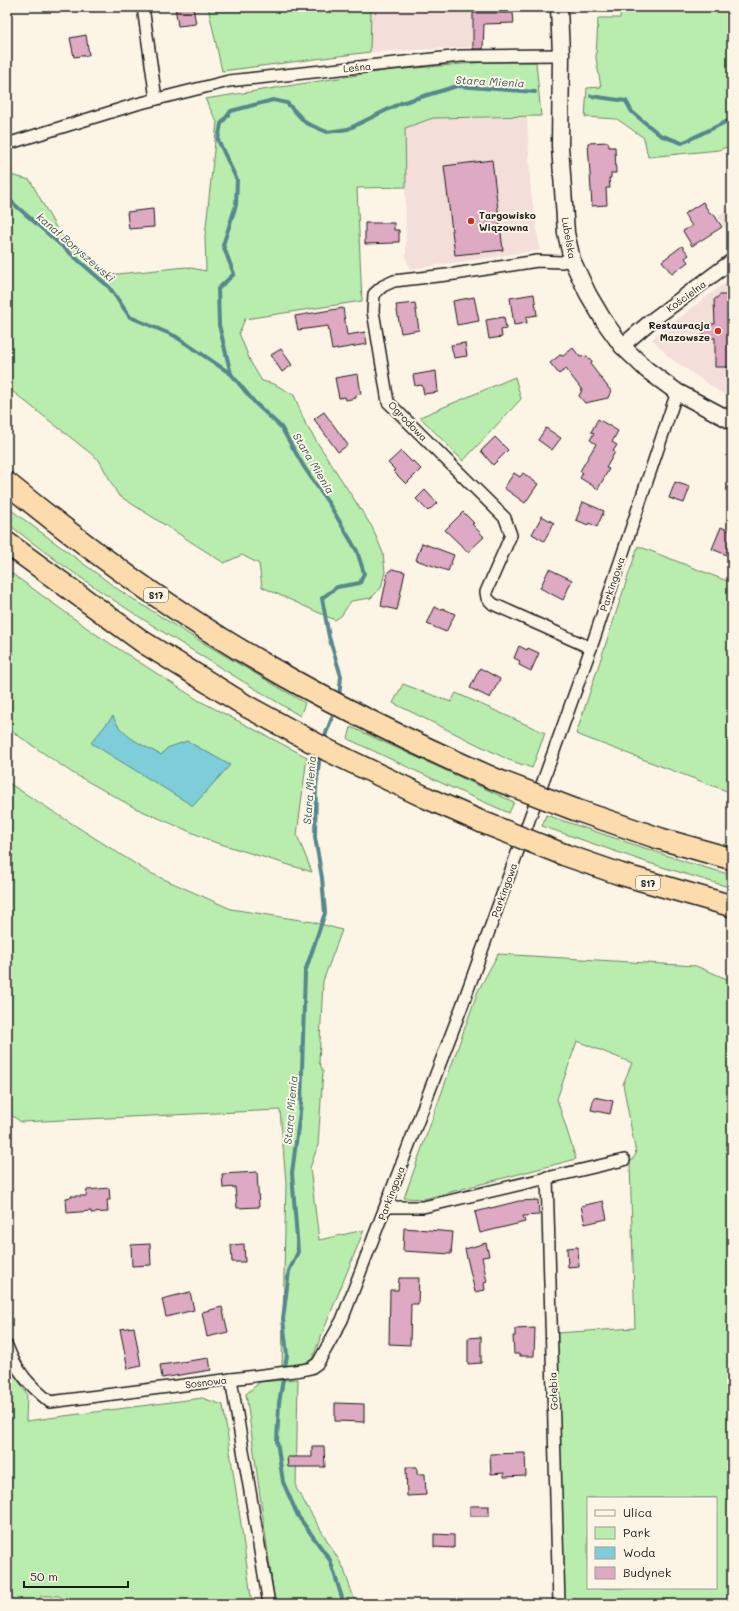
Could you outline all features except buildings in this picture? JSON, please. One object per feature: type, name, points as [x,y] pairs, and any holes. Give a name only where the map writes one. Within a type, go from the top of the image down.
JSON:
[{"type":"highway","name":"S17","points":[[7,483],[106,561],[256,660],[314,692],[389,730],[497,780],[576,810],[661,839],[732,859]]},
{"type":"highway","name":"S17","points":[[7,543],[143,642],[227,694],[329,752],[376,775],[482,822],[566,855],[654,885],[732,906]]},
{"type":"main road","name":"Lubelska","points":[[558,7],[561,55],[560,146],[566,233],[572,260],[588,294],[604,321],[622,346],[647,370],[677,392],[732,421]]},
{"type":"street","points":[[143,7],[156,99]]},
{"type":"street","name":"Leśna","points":[[7,144],[137,104],[229,81],[461,56],[561,55]]},
{"type":"street","name":"Ogrodowa","points":[[572,260],[560,262],[537,260],[454,274],[394,281],[383,286],[374,294],[373,311],[388,402],[505,518],[511,535],[486,592],[487,598],[493,604],[591,648]]},
{"type":"street","name":"Kościelna","points":[[622,346],[651,321],[732,261]]},
{"type":"street","name":"Parkingowa","points":[[231,1379],[311,1368],[318,1363],[342,1320],[462,1006],[591,648],[677,392]]},
{"type":"street","points":[[386,1207],[423,1206],[624,1160]]},
{"type":"street","name":"Gołębia","points":[[547,1177],[558,1604]]},
{"type":"street","name":"Sosnowa","points":[[7,1346],[29,1384],[50,1402],[231,1379],[269,1604]]},
{"type":"shaded area","points":[[371,7],[473,7],[473,47],[370,52]]},
{"type":"shaded area","name":"Targowisko Wiązowna","points":[[527,117],[531,192],[540,250],[410,269],[406,258],[405,128],[433,118]]},
{"type":"shaded area","points":[[732,207],[732,240],[718,216]]},
{"type":"shaded area","points":[[727,281],[732,286],[732,397],[720,392],[670,358],[652,339]]},
{"type":"green space","points":[[208,7],[371,7],[370,52],[222,71]]},
{"type":"green space","points":[[621,7],[732,7],[732,145],[719,150],[648,157],[644,138],[617,119],[585,117],[587,88],[601,87],[596,58],[598,18],[620,18]]},
{"type":"green space","points":[[485,62],[536,62],[541,116],[433,118],[405,128],[406,187],[357,188],[362,301],[245,319],[239,333],[251,363],[262,381],[274,384],[294,395],[306,425],[372,527],[383,553],[385,572],[381,588],[371,598],[351,601],[341,616],[335,620],[262,587],[259,564],[242,555],[224,563],[118,495],[99,460],[7,387],[7,174],[30,180],[59,233],[108,275],[186,267],[206,271],[205,236],[217,122],[205,99],[383,71]]},
{"type":"green space","points":[[515,377],[521,399],[463,461],[420,417]]},
{"type":"green space","points":[[7,507],[119,590],[190,635],[305,703],[300,716],[150,624],[42,550],[7,523]]},
{"type":"green space","points":[[638,546],[732,583],[732,793],[576,734]]},
{"type":"green space","points":[[7,570],[94,633],[198,700],[307,757],[297,835],[312,872],[214,842],[135,808],[71,772],[7,728]]},
{"type":"green space","points":[[403,684],[451,702],[456,693],[545,733],[532,768],[509,760],[393,703]]},
{"type":"green space","points":[[351,727],[514,802],[509,813],[348,739]]},
{"type":"green space","points":[[7,782],[148,872],[231,909],[313,922],[342,930],[323,981],[319,1062],[323,1071],[318,1145],[310,1168],[319,1240],[364,1230],[312,1359],[303,1364],[282,1367],[286,1183],[280,1110],[21,1122],[7,1112]]},
{"type":"green space","points":[[546,815],[689,863],[732,875],[732,888],[649,863],[542,826]]},
{"type":"green space","points":[[498,954],[696,966],[732,981],[732,1604],[564,1604],[556,1333],[635,1328],[630,1163],[636,1154],[623,1084],[632,1063],[577,1041],[557,1099],[576,1159],[424,1199],[404,1198],[478,991]]},
{"type":"green space","points":[[7,1362],[27,1394],[26,1421],[202,1398],[223,1405],[252,1604],[72,1604],[59,1596],[41,1596],[37,1604],[7,1604]]},
{"type":"green space","points":[[298,1379],[296,1488],[343,1567],[356,1604],[275,1604],[246,1394],[260,1382]]},
{"type":"water","points":[[113,716],[121,729],[133,739],[161,755],[167,748],[187,741],[230,765],[193,806],[91,743]]},
{"type":"waterway","name":"Stara Mienia","points":[[339,698],[341,676],[329,637],[322,598],[337,587],[360,583],[364,573],[357,551],[331,507],[304,467],[281,427],[255,403],[231,374],[219,325],[218,289],[234,274],[223,245],[236,205],[237,180],[218,140],[221,124],[231,111],[273,100],[287,103],[306,123],[327,132],[348,129],[401,103],[457,86],[535,92]]},
{"type":"waterway","name":"Stara Mienia","points":[[591,96],[626,101],[632,112],[660,135],[682,143],[732,119]]},
{"type":"waterway","name":"kanał Boryszewski","points":[[7,198],[109,287],[130,317],[175,336],[231,374]]},
{"type":"waterway","name":"Stara Mienia","points":[[323,741],[335,710]]},
{"type":"waterway","name":"Stara Mienia","points":[[320,753],[316,787],[315,837],[322,878],[325,913],[305,972],[301,1104],[292,1173],[298,1252],[289,1271],[283,1319],[287,1355],[279,1403],[277,1441],[283,1482],[298,1516],[330,1560],[344,1604]]},
{"type":"place","name":"Targowisko Wiązowna","points":[[471,221]]},
{"type":"place","name":"Restauracja Mazowsze","points":[[718,331]]}]
